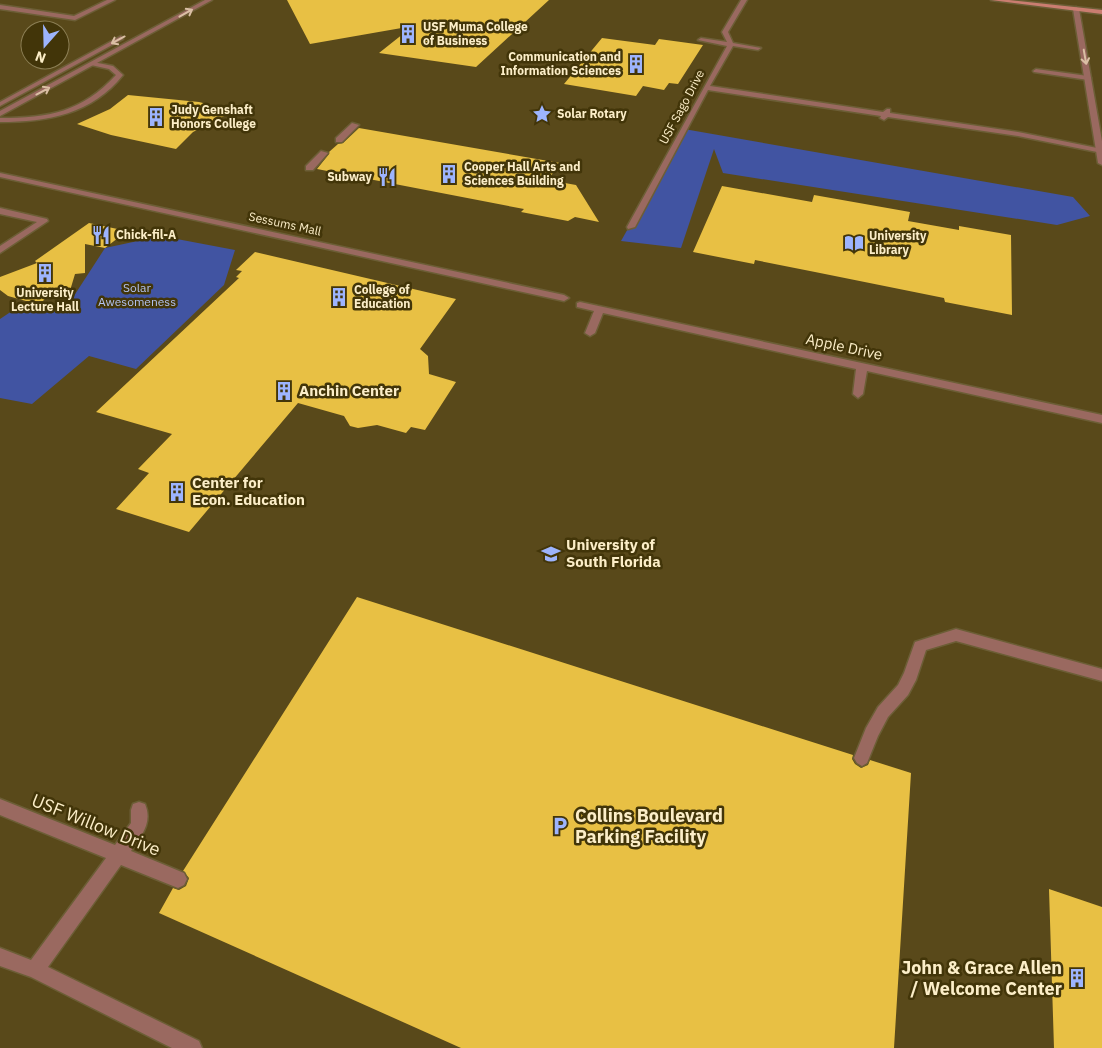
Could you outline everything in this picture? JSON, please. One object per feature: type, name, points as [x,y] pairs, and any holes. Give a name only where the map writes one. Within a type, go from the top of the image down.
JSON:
[{"type":"street","points":[[0,7],[75,18],[112,0]]},
{"type":"street","points":[[0,114],[209,0]]},
{"type":"street","points":[[732,44],[725,32],[744,0]]},
{"type":"street","points":[[994,0],[1075,6],[1102,12]]},
{"type":"street","points":[[1075,6],[1102,163]]},
{"type":"street","points":[[0,14],[11,9]]},
{"type":"street","points":[[0,104],[127,35]]},
{"type":"street","points":[[701,40],[758,48]]},
{"type":"street","name":"USF Sago Drive","points":[[631,227],[724,53],[732,44]]},
{"type":"street","points":[[0,120],[39,119],[62,116],[96,98],[112,85],[120,75],[111,67],[93,64]]},
{"type":"street","points":[[1036,71],[1088,78]]},
{"type":"street","points":[[706,88],[1018,134],[1101,151]]},
{"type":"street","points":[[339,140],[355,125]]},
{"type":"street","points":[[310,168],[308,168],[324,153]]},
{"type":"street","name":"Sessums Mall","points":[[0,175],[564,298]]},
{"type":"street","points":[[0,211],[44,220],[0,250]]},
{"type":"street","name":"Apple Drive","points":[[580,305],[1102,418]]},
{"type":"street","points":[[590,333],[600,309]]},
{"type":"street","points":[[858,394],[862,366]]},
{"type":"street","points":[[862,758],[871,734],[883,712],[903,690],[911,675],[920,646],[956,635],[1102,676]]},
{"type":"street","name":"USF Willow Drive","points":[[0,807],[178,879]]},
{"type":"street","points":[[35,970],[138,826],[139,810]]},
{"type":"street","points":[[0,957],[35,970],[192,1048]]},
{"type":"shaded area","name":"University of South Florida","points":[[0,0],[1102,0],[1102,1048],[0,1048]]},
{"type":"green space","points":[[684,129],[1073,197],[1090,216],[1057,225],[723,173],[714,149],[681,248],[621,241]]},
{"type":"green space","name":"Solar Awesomeness","points":[[161,236],[235,250],[224,285],[136,369],[89,356],[32,404],[0,398],[0,319],[12,311],[70,302],[105,248]]},
{"type":"building","name":"USF Muma College of Business","points":[[287,0],[549,0],[476,67],[379,53],[413,26],[310,44]]},
{"type":"building","name":"Communication and Information Sciences","points":[[602,38],[655,45],[659,39],[703,45],[678,84],[669,83],[664,90],[643,86],[636,96],[564,84]]},
{"type":"building","name":"Judy Genshaft Honors College","points":[[128,95],[199,102],[234,111],[193,132],[176,149],[111,135],[77,124],[110,109]]},
{"type":"building","name":"Cooper Hall Arts and Sciences Building","points":[[359,128],[560,163],[548,180],[576,185],[599,222],[575,217],[568,221],[521,212],[524,209],[317,169],[329,152],[338,144],[343,143]]},
{"type":"building","name":"University Library","points":[[722,186],[812,202],[814,195],[910,212],[908,221],[959,230],[959,226],[1011,235],[1012,315],[945,302],[944,298],[755,260],[754,264],[693,252]]},
{"type":"building","name":"University Lecture Hall","points":[[89,223],[127,231],[105,248],[85,244],[85,273],[75,274],[69,294],[48,295],[43,301],[26,301],[8,296],[0,290],[0,277],[37,263],[35,261]]},
{"type":"building","points":[[255,252],[456,299],[420,349],[428,356],[429,374],[456,382],[425,430],[411,427],[406,433],[377,425],[358,428],[350,426],[344,416],[298,403],[189,532],[116,509],[149,473],[138,469],[172,434],[96,412],[239,278],[236,277],[242,271],[236,270]]},
{"type":"building","name":"Collins Boulevard Parking Facility","points":[[357,597],[853,755],[852,759],[855,764],[861,768],[868,765],[870,760],[911,773],[894,1048],[461,1048],[159,913],[173,888],[179,890],[186,886],[189,878],[183,871]]},
{"type":"building","name":"John & Grace Allen / Welcome Center","points":[[1049,889],[1102,907],[1102,1048],[1054,1048]]},
{"type":"place","name":"USF Muma College of Business","points":[[408,34]]},
{"type":"place","name":"Communication and Information Sciences","points":[[636,64]]},
{"type":"place","name":"Solar Rotary","points":[[542,114]]},
{"type":"place","name":"Judy Genshaft Honors College","points":[[156,117]]},
{"type":"place","name":"Cooper Hall Arts and Sciences Building","points":[[449,174]]},
{"type":"place","name":"Subway","points":[[387,177]]},
{"type":"place","name":"Chick-fil-A","points":[[101,235]]},
{"type":"place","name":"University Library","points":[[854,243]]},
{"type":"place","name":"University Lecture Hall","points":[[45,273]]},
{"type":"place","name":"College of Education","points":[[339,297]]},
{"type":"place","name":"Anchin Center","points":[[284,391]]},
{"type":"place","name":"Center for Econ. Education","points":[[177,492]]},
{"type":"place","name":"University of South Florida","points":[[551,554]]},
{"type":"place","name":"Collins Boulevard Parking Facility","points":[[560,826]]},
{"type":"place","name":"John & Grace Allen / Welcome Center","points":[[1077,978]]}]
